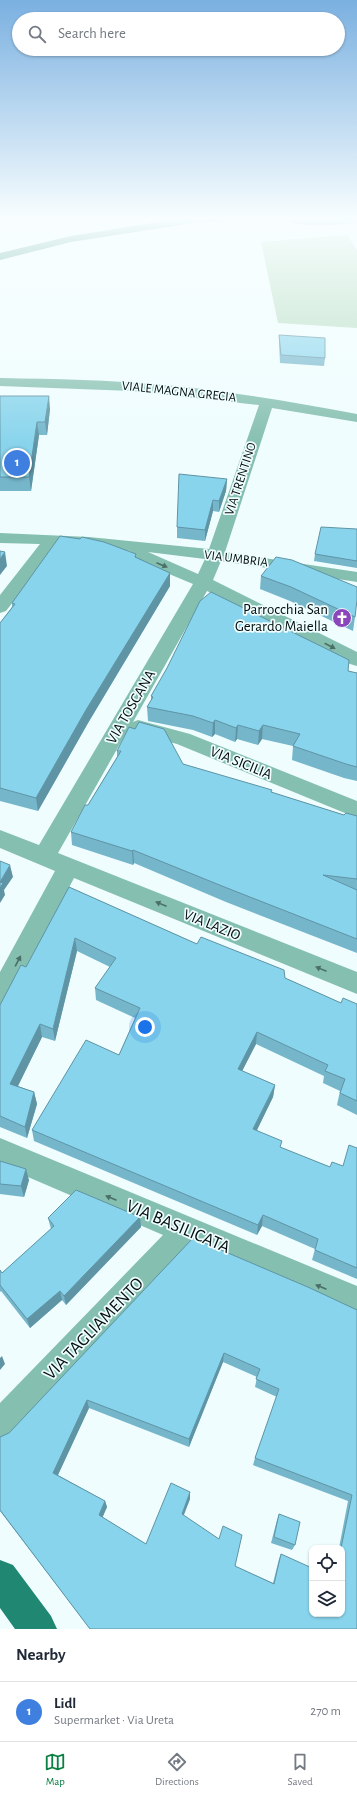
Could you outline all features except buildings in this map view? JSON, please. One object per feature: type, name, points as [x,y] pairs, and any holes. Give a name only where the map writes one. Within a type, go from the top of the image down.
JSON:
[{"type":"main road","points":[[0,1578],[38,1629]]},
{"type":"street","name":"VIALE MAGNA GRECIA","points":[[0,382],[101,385],[267,402],[357,418]]},
{"type":"street","name":"VIA TRENTINO","points":[[215,556],[267,402]]},
{"type":"street","name":"VIA UMBRIA","points":[[0,538],[53,539],[114,544],[215,556],[357,577]]},
{"type":"street","points":[[0,608],[53,539]]},
{"type":"street","points":[[114,544],[203,582],[357,660]]},
{"type":"street","name":"VIA TOSCANA","points":[[44,857],[203,582],[215,556]]},
{"type":"street","name":"VIA SICILIA","points":[[122,723],[182,739],[357,810]]},
{"type":"street","name":"VIA LAZIO","points":[[0,839],[357,983]]},
{"type":"street","points":[[0,996],[68,867]]},
{"type":"street","name":"VIA BASILICATA","points":[[0,1151],[357,1302]]},
{"type":"street","name":"VIA TAGLIAMENTO","points":[[0,1427],[187,1231]]},
{"type":"green space","points":[[272,294],[357,294],[357,328],[278,323]]},
{"type":"place","name":"Lidl","points":[[17,463]]},
{"type":"place","name":"Parrocchia San Gerardo Maiella","points":[[342,618]]}]
